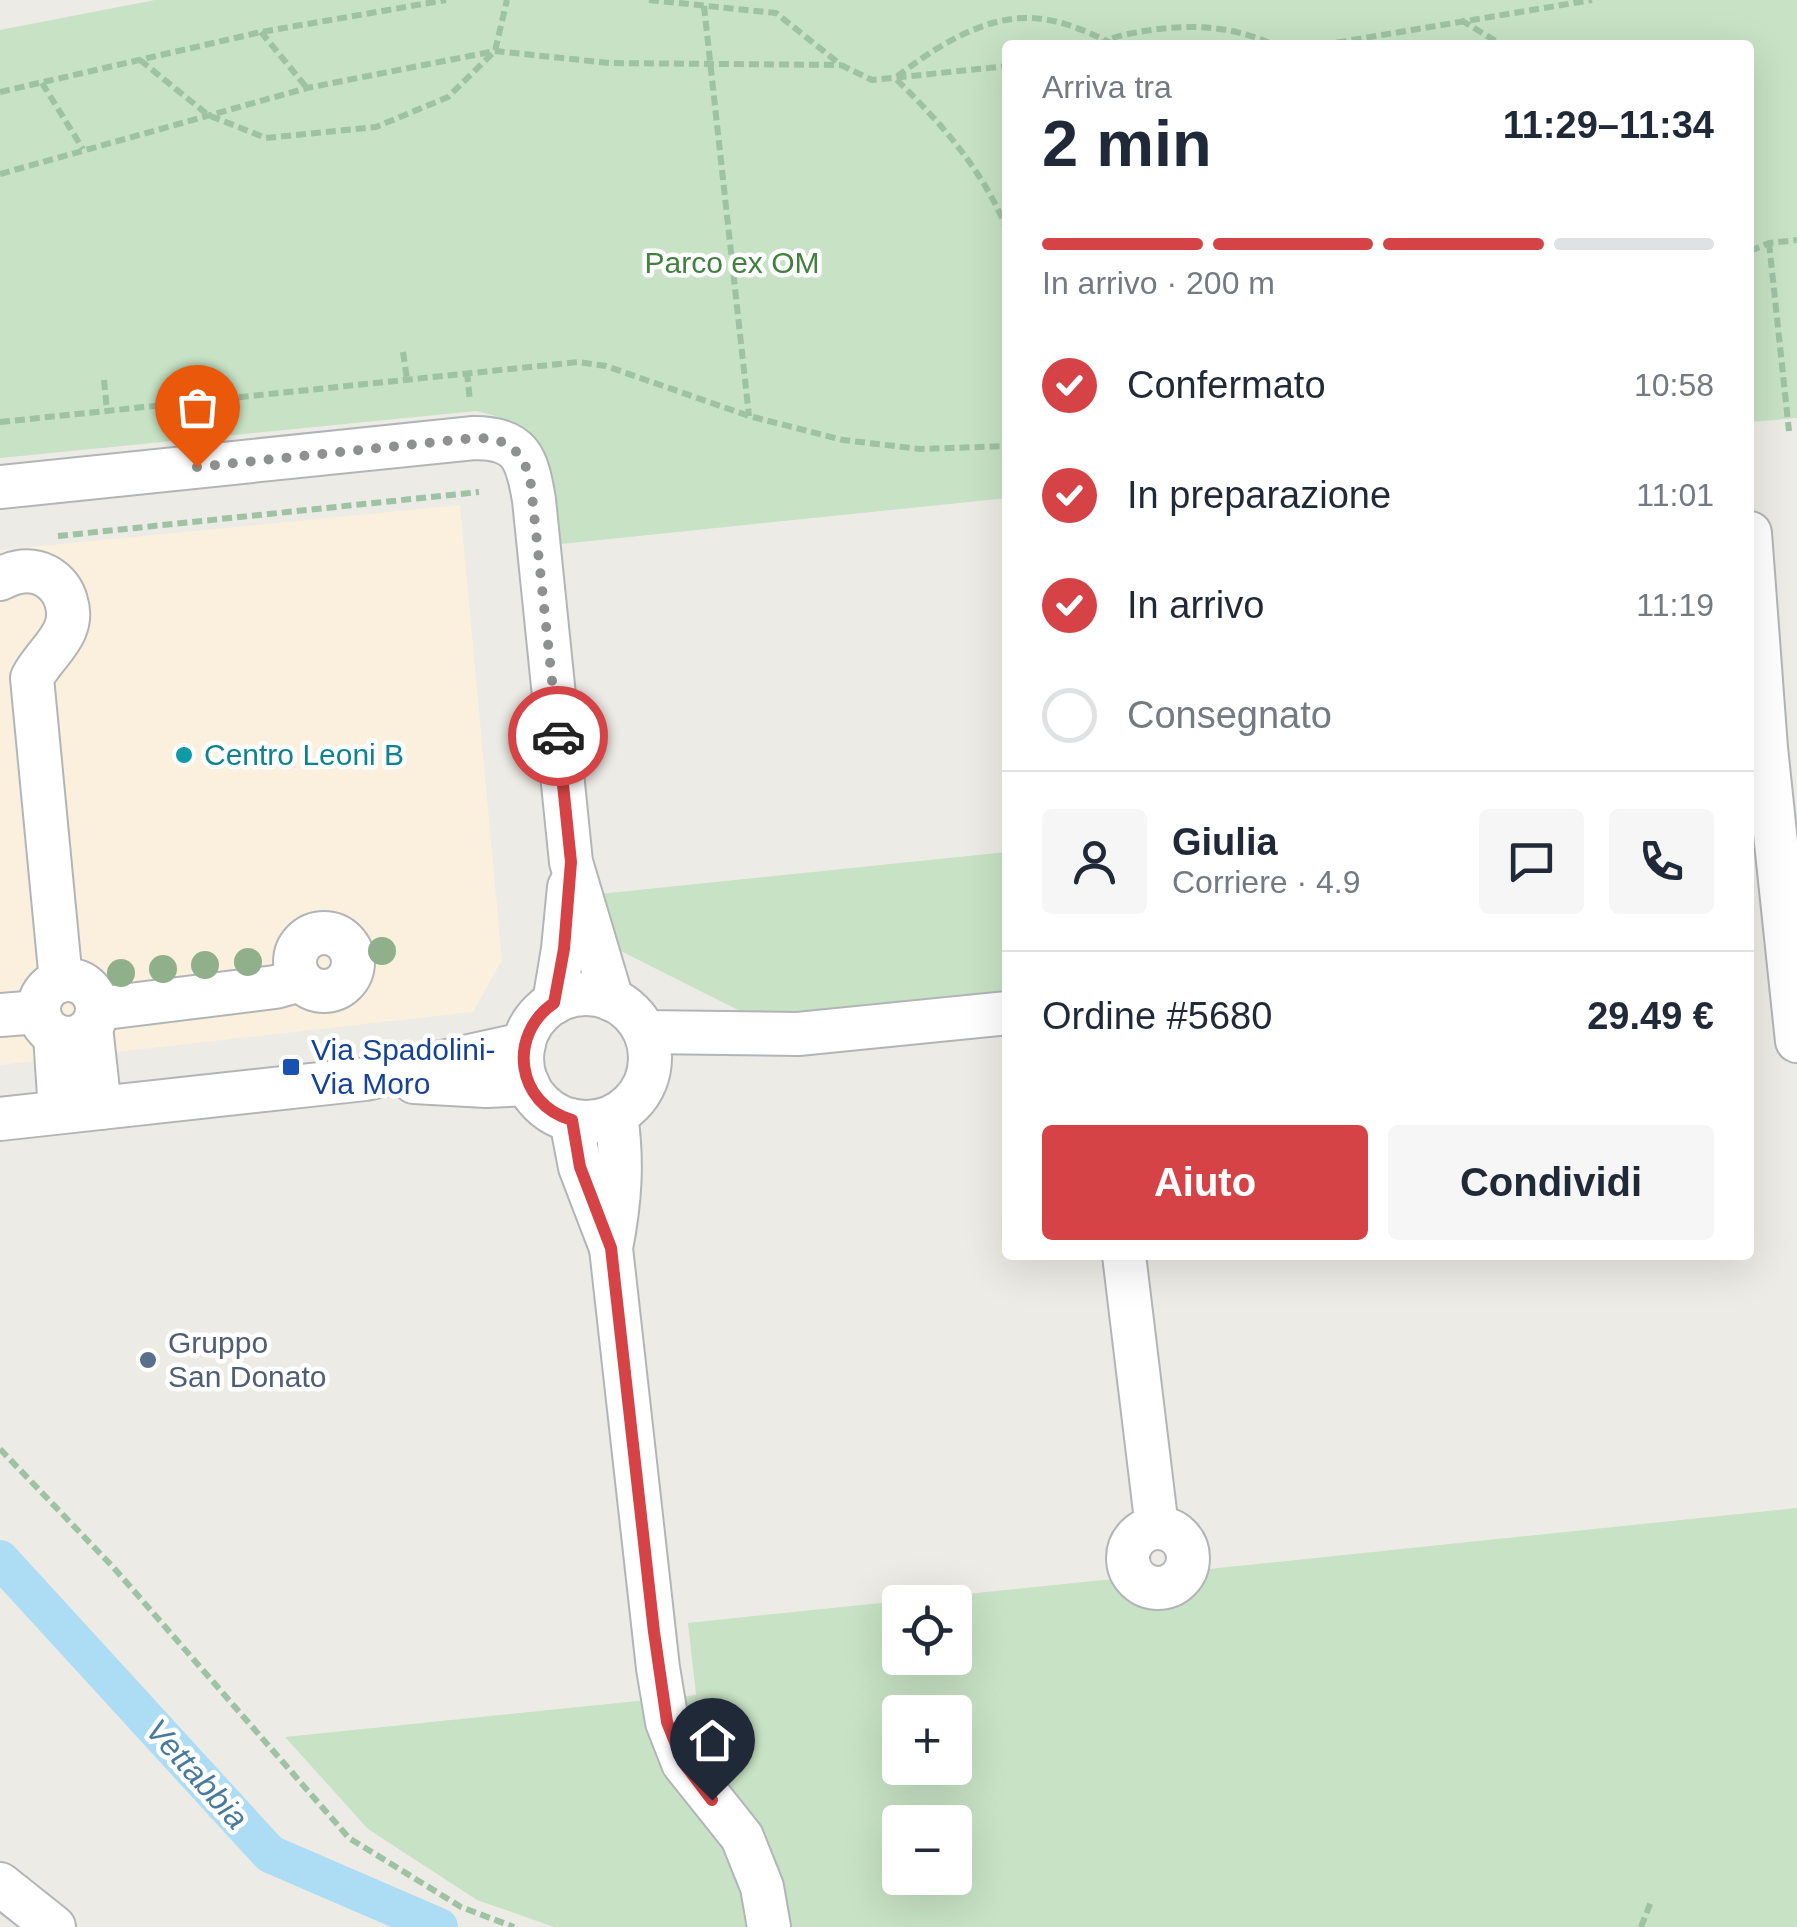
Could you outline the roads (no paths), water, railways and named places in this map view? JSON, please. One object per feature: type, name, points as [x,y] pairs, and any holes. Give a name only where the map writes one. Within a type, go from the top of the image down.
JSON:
[{"type":"street","points":[[0,487],[474,438],[510,443],[523,457],[534,500],[571,862],[564,949],[554,1003]]},
{"type":"street","points":[[0,579],[17,572],[36,572],[57,585],[68,606],[69,618],[62,640],[40,663],[32,678],[57,1013],[80,1110]]},
{"type":"street","points":[[1754,586],[1778,928],[1797,1041]]},
{"type":"street","points":[[571,862],[612,1000]]},
{"type":"street","points":[[57,1013],[275,987],[302,980]]},
{"type":"street","points":[[583,994],[612,1000],[632,1012],[644,1032],[650,1055],[647,1078],[632,1102],[616,1114],[594,1122],[572,1120],[546,1107],[526,1064],[537,1017],[554,1003],[583,994]]},
{"type":"street","points":[[644,1032],[798,1034],[1002,1014]]},
{"type":"street","points":[[647,1078],[703,1056],[798,1034]]},
{"type":"street","points":[[0,1119],[365,1079],[486,1086],[526,1064]]},
{"type":"street","points":[[611,1248],[622,1163],[616,1114]]},
{"type":"street","points":[[572,1120],[580,1167],[611,1248],[667,1722],[683,1762],[742,1837],[762,1887],[768,1927]]},
{"type":"street","points":[[1125,1260],[1157,1528]]},
{"type":"street","points":[[0,1884],[54,1927]]},
{"type":"waterway","name":"Vettabbia","points":[[0,1559],[270,1854],[439,1927]]},
{"type":"place","name":"Centro Leoni B","points":[[184,755]]},
{"type":"place","name":"Via Spadolini- Via Moro","points":[[291,1067]]},
{"type":"place","name":"Gruppo San Donato","points":[[148,1360]]},
{"type":"park label","name":"Parco ex OM","points":[[732,263]]}]
